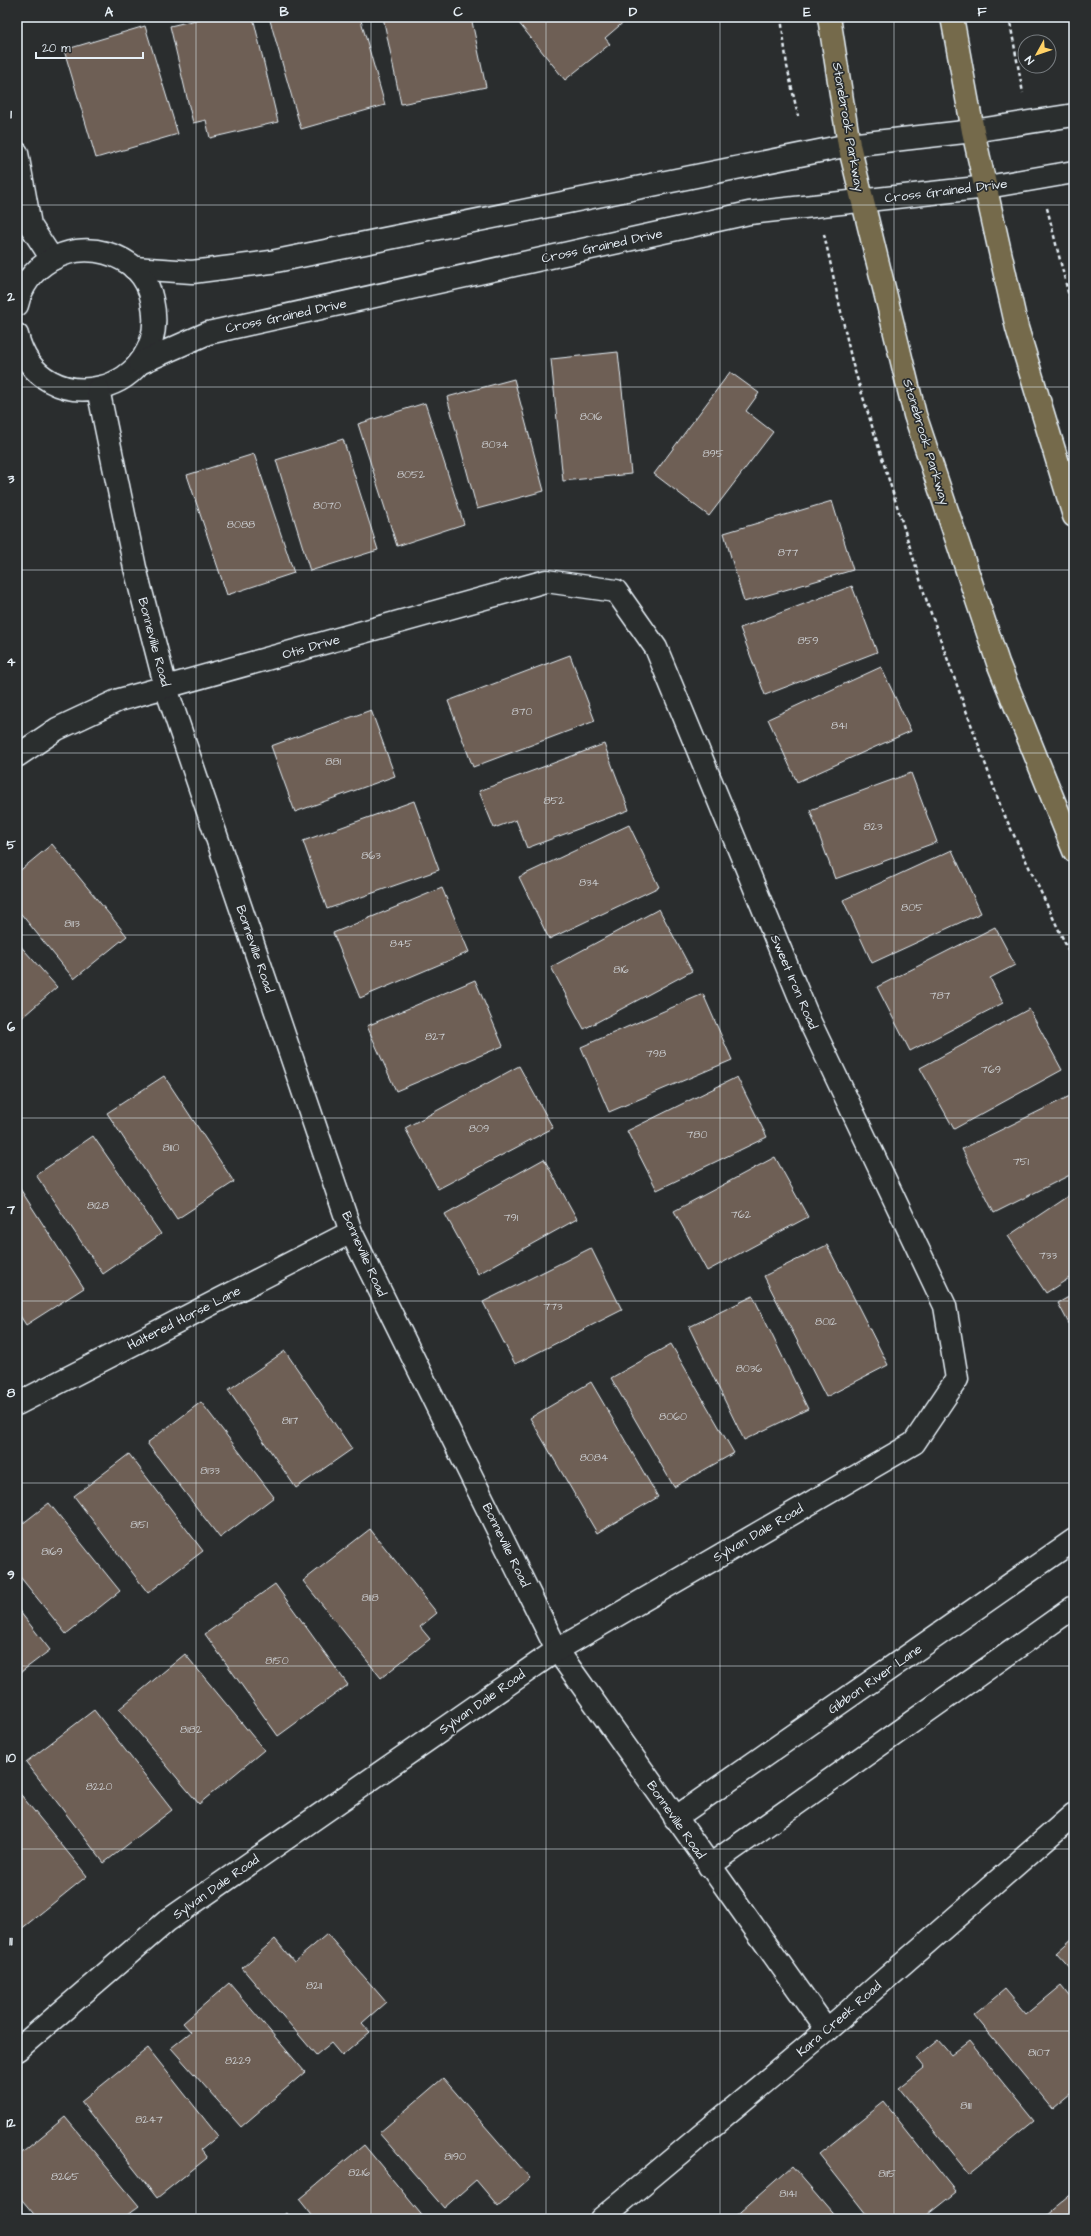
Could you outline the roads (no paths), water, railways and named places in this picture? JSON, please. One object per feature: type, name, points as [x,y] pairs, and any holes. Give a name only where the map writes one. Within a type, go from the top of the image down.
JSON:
[{"type":"main road","name":"Stonebrook Parkway","points":[[829,17],[849,145],[915,416],[998,663],[1074,851]]},
{"type":"main road","points":[[952,17],[973,131],[987,187],[1017,328],[1074,516]]},
{"type":"street","points":[[134,268],[192,272],[271,262],[849,145],[973,131],[1074,115]]},
{"type":"street","points":[[17,153],[30,225],[52,259]]},
{"type":"street","name":"Cross Grained Drive","points":[[140,363],[208,333],[749,213],[987,187],[1074,172]]},
{"type":"street","points":[[17,305],[27,281],[40,267],[52,259],[68,252],[96,251],[114,256],[134,268],[149,285],[154,310],[155,329],[152,342],[140,363],[120,381],[98,389],[69,388],[47,379],[29,363],[20,346],[17,335]]},
{"type":"street","name":"Bonneville Road","points":[[98,389],[135,568],[166,688],[351,1232],[557,1650],[709,1866],[828,2030]]},
{"type":"street","name":"Otis Drive","points":[[17,756],[57,730],[87,714],[119,700],[546,581],[616,591]]},
{"type":"street","name":"Sweet Iron Road","points":[[616,591],[656,648],[810,1022],[944,1306],[957,1379]]},
{"type":"street","name":"Haltered Horse Lane","points":[[17,1404],[351,1232]]},
{"type":"street","name":"Sylvan Dale Road","points":[[17,2050],[167,1921],[557,1650],[914,1443],[957,1379]]},
{"type":"street","name":"Gibbon River Lane","points":[[675,1818],[1074,1540]]},
{"type":"street","points":[[709,1866],[1074,1607]]},
{"type":"street","name":"Kara Creek Road","points":[[600,2219],[828,2030],[1074,1814]]}]
